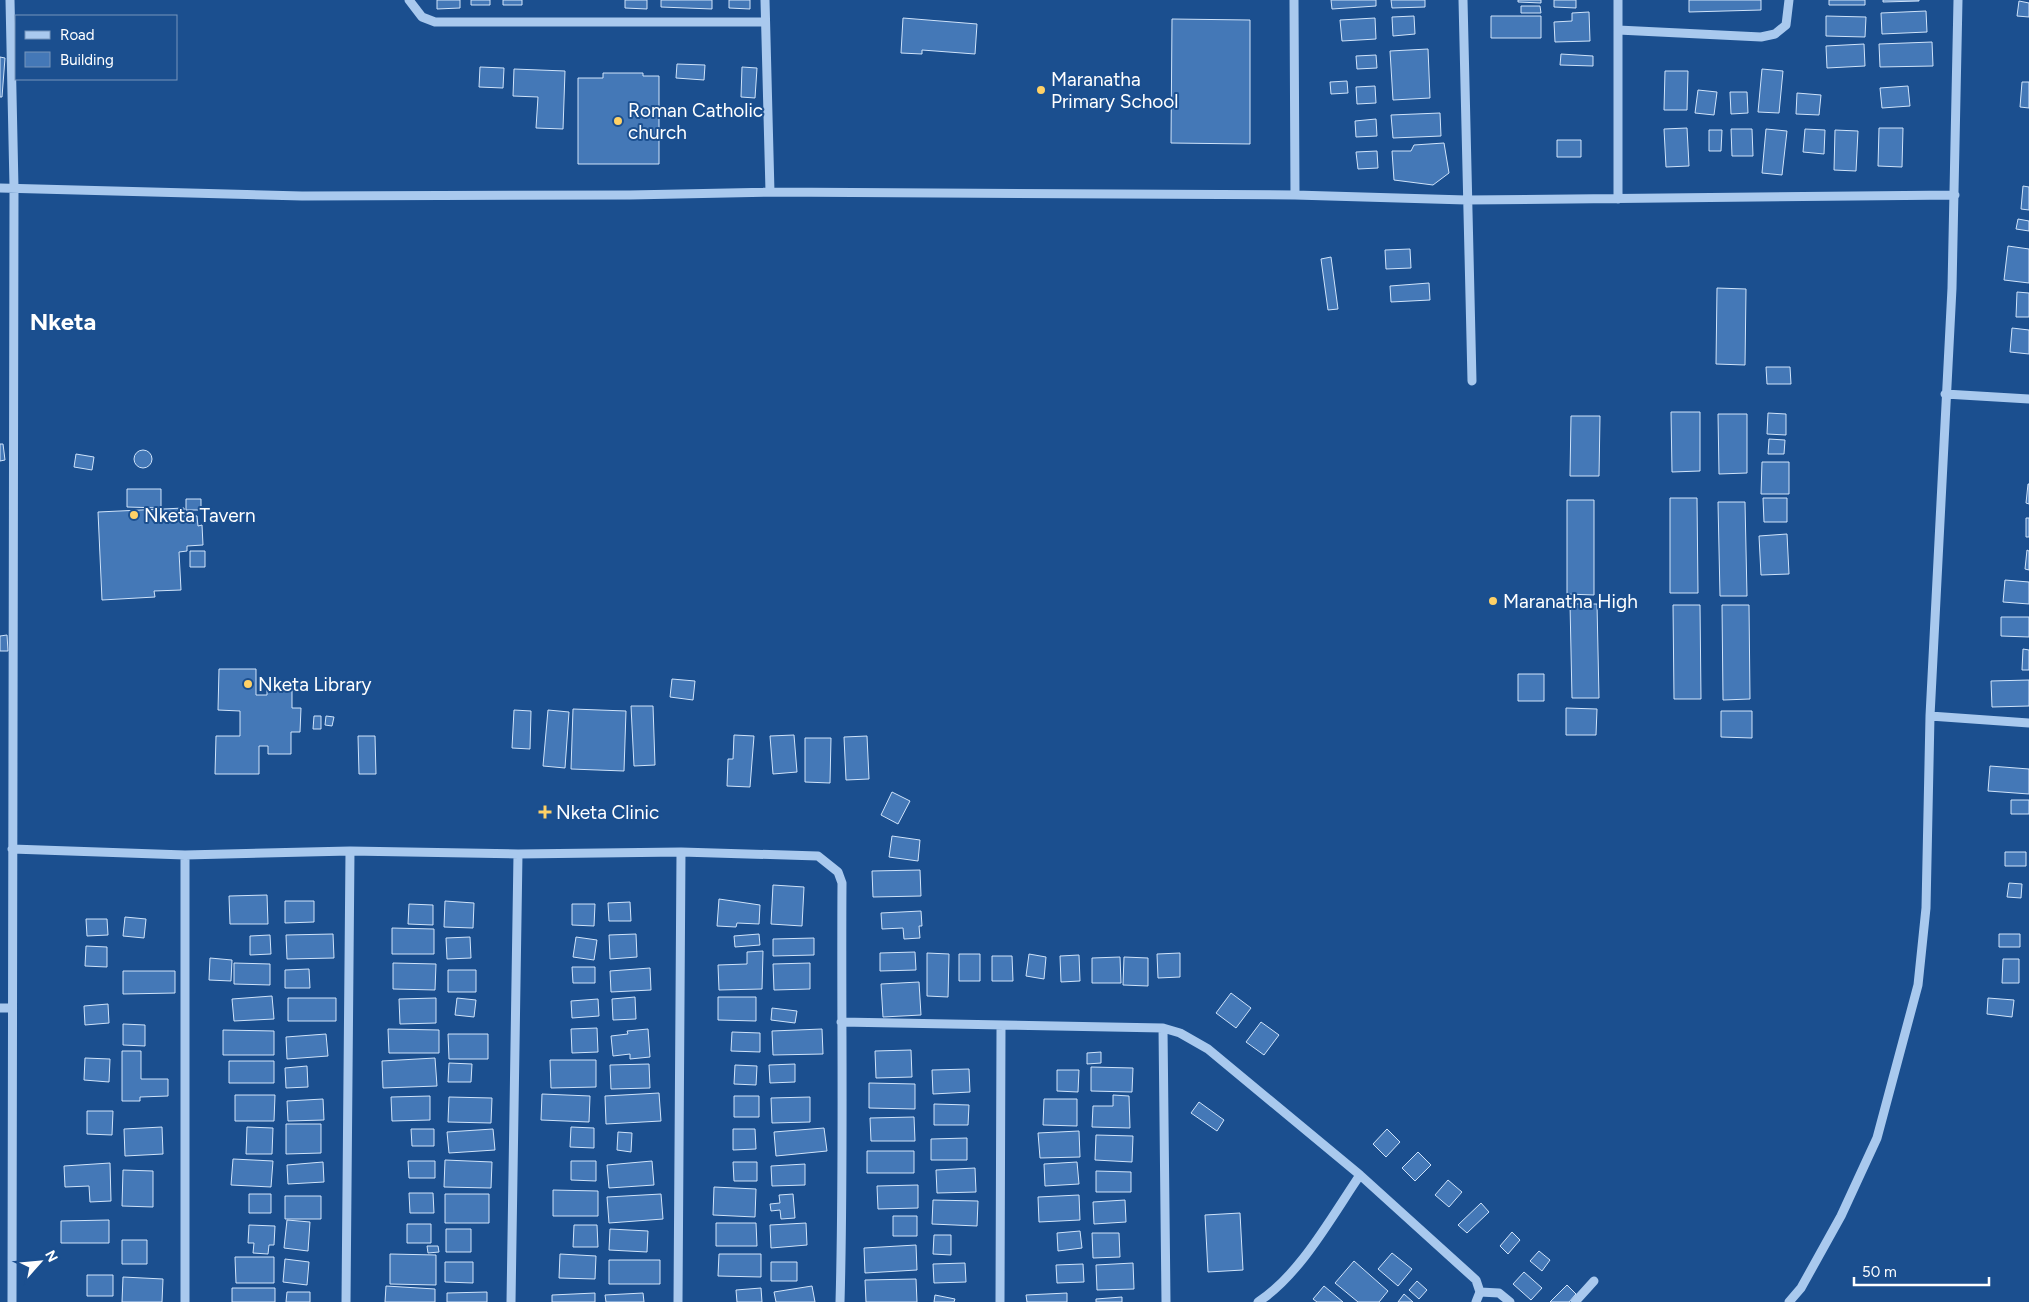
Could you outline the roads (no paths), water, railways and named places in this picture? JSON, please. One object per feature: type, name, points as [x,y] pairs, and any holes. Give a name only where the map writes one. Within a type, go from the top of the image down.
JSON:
[{"type":"street","points":[[10,0],[14,187],[12,1302]]},
{"type":"street","points":[[409,0],[422,17],[435,22],[764,22]]},
{"type":"street","points":[[765,0],[764,22],[770,192]]},
{"type":"street","points":[[1294,0],[1295,195]]},
{"type":"street","points":[[1463,0],[1466,200],[1472,380]]},
{"type":"street","points":[[1618,0],[1618,199]]},
{"type":"street","points":[[1618,30],[1776,34],[1786,25],[1789,0]]},
{"type":"street","points":[[1789,1302],[1801,1288],[1841,1216],[1877,1138],[1918,985],[1926,908],[1930,716],[1955,195],[1958,0]]},
{"type":"street","points":[[0,188],[302,196],[630,195],[770,192],[1295,195],[1466,200],[1955,195]]},
{"type":"street","points":[[1945,394],[2029,399]]},
{"type":"street","points":[[1930,716],[2029,723]]},
{"type":"street","points":[[12,849],[185,855],[350,851],[518,854],[681,852],[818,856],[838,872],[842,883],[843,1189],[840,1302]]},
{"type":"street","points":[[346,1302],[350,851]]},
{"type":"street","points":[[678,1302],[681,852]]},
{"type":"street","points":[[511,1302],[518,854]]},
{"type":"street","points":[[185,855],[185,1302]]},
{"type":"street","points":[[0,1008],[12,1008]]},
{"type":"street","points":[[841,1022],[1001,1027],[1163,1028],[1180,1033],[1208,1049],[1360,1175],[1476,1280],[1480,1292],[1476,1302]]},
{"type":"street","points":[[1000,1302],[1001,1027]]},
{"type":"street","points":[[1163,1028],[1166,1302]]},
{"type":"street","points":[[1258,1302],[1273,1293],[1289,1278],[1360,1175]]},
{"type":"street","points":[[1575,1302],[1594,1281]]},
{"type":"street","points":[[1480,1292],[1499,1293],[1510,1302]]},
{"type":"place","name":"Maranatha Primary School","points":[[1041,90]]},
{"type":"place","name":"Roman Catholic church","points":[[618,121]]},
{"type":"place","name":"Nketa Tavern","points":[[134,515]]},
{"type":"place","name":"Maranatha High","points":[[1493,601]]},
{"type":"place","name":"Nketa Library","points":[[248,684]]},
{"type":"place","name":"Nketa Clinic","points":[[545,812]]},
{"type":"district","name":"Nketa","points":[[63,322]]}]
